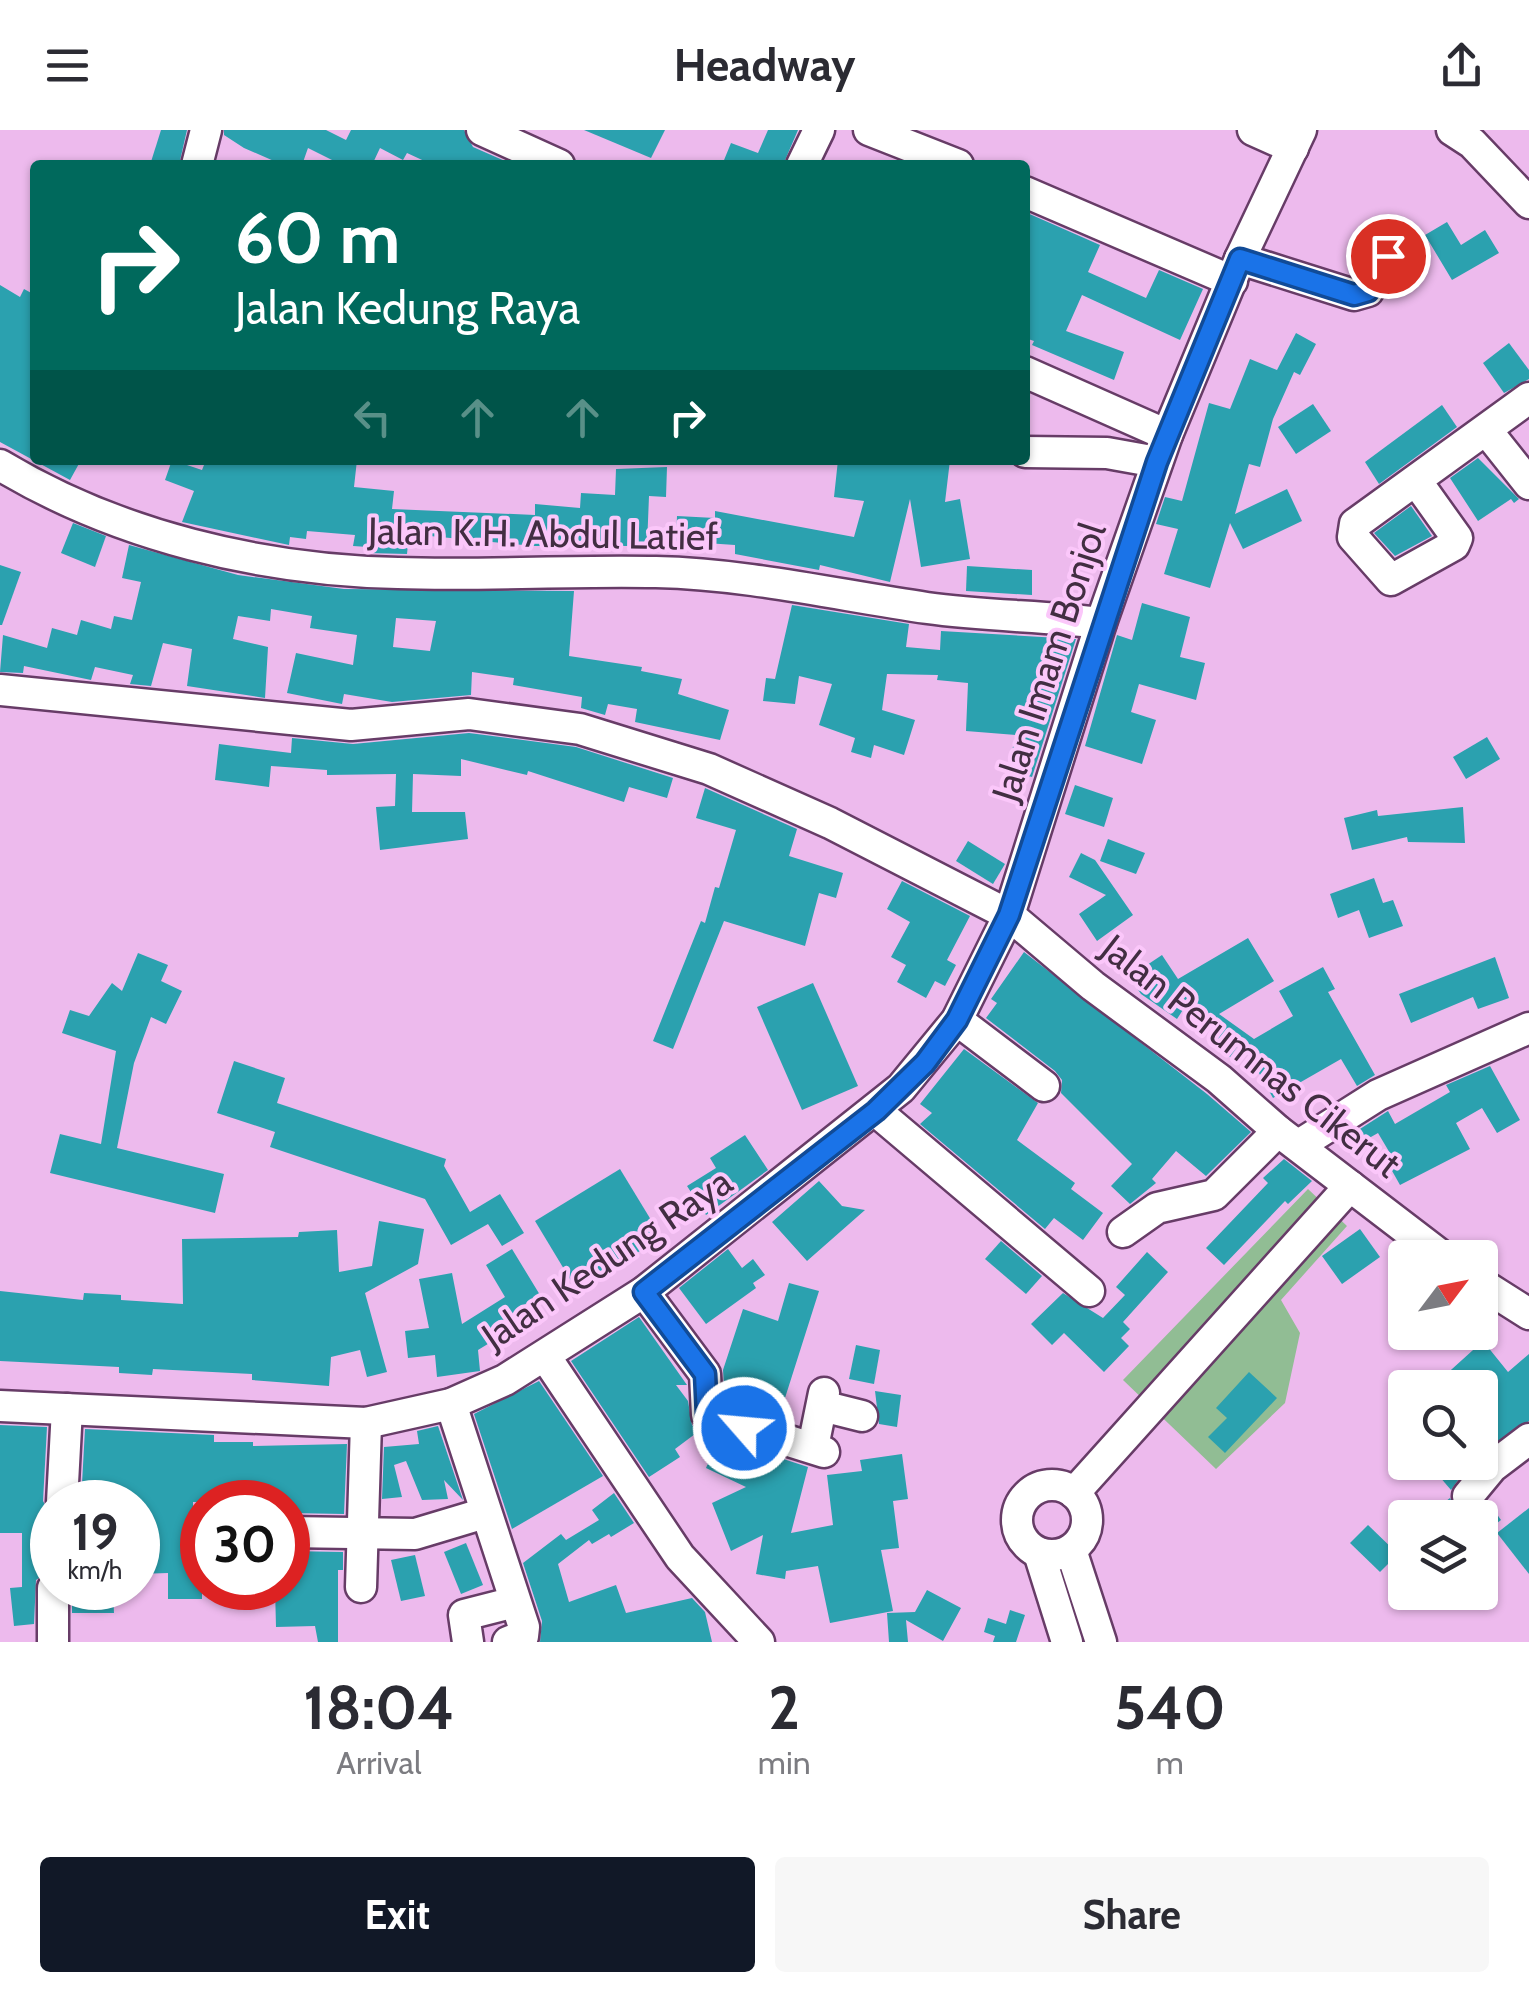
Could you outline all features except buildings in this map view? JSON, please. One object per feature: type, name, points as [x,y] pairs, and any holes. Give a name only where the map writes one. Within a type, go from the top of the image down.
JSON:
[{"type":"street","points":[[198,160],[206,130]]},
{"type":"street","points":[[482,130],[548,160]]},
{"type":"street","points":[[804,160],[819,130]]},
{"type":"street","points":[[869,130],[945,160]]},
{"type":"street","points":[[1253,130],[1297,139]]},
{"type":"street","points":[[1452,130],[1472,144],[1529,203]]},
{"type":"street","name":"Jalan Imam Bonjol","points":[[1009,915],[1101,623],[1162,448],[1236,270],[1297,139]]},
{"type":"street","points":[[1030,194],[1236,270],[1354,295],[1368,291],[1393,243]]},
{"type":"street","points":[[1030,375],[1162,448]]},
{"type":"street","points":[[1417,482],[1529,398]]},
{"type":"street","points":[[1487,431],[1529,484]]},
{"type":"street","points":[[1030,452],[1108,453],[1162,448]]},
{"type":"street","name":"Jalan K.H. Abdul Latief","points":[[0,464],[78,508],[115,523],[196,545],[307,565],[398,574],[656,572],[722,576],[932,608],[1101,623]]},
{"type":"street","name":"Jalan Perumnas Cikerut","points":[[0,690],[351,725],[468,714],[580,729],[708,769],[830,824],[1009,915],[1420,1240]]},
{"type":"street","name":"Jalan Kedung Raya","points":[[0,1406],[366,1422],[451,1404],[546,1356],[644,1292],[876,1111],[925,1063],[957,1020],[1009,915]]},
{"type":"street","points":[[957,1020],[1044,1086]]},
{"type":"street","points":[[1123,1232],[1156,1208],[1214,1195],[1288,1138],[1529,1028]]},
{"type":"street","points":[[876,1111],[1089,1291]]},
{"type":"street","points":[[1074,1493],[1350,1186]]},
{"type":"street","points":[[644,1292],[705,1374],[707,1415],[819,1449],[823,1400],[862,1416]]},
{"type":"street","points":[[1498,1294],[1529,1314]]},
{"type":"street","points":[[546,1356],[680,1557],[758,1642]]},
{"type":"street","points":[[451,1404],[525,1632],[508,1642]]},
{"type":"street","points":[[63,1480],[67,1408]]},
{"type":"street","points":[[361,1587],[366,1422]]},
{"type":"street","points":[[1468,1496],[1492,1467],[1529,1438]]},
{"type":"street","points":[[1039,1553],[1050,1555],[1071,1550],[1087,1522],[1086,1511],[1074,1493],[1054,1484],[1043,1486],[1019,1507],[1018,1529],[1039,1553],[1067,1642]]},
{"type":"street","points":[[310,1532],[434,1532],[485,1513]]},
{"type":"street","points":[[1071,1550],[1101,1642]]},
{"type":"street","points":[[468,1642],[464,1615],[515,1602]]},
{"type":"street","points":[[53,1610],[54,1642]]},
{"type":"green space","points":[[1308,1189],[1347,1226],[1281,1300],[1300,1333],[1285,1403],[1216,1469],[1123,1380]]},
{"type":"route","points":[[744,1428],[707,1415],[703,1408],[705,1374],[689,1359],[644,1292],[876,1111],[925,1063],[957,1020],[1009,915],[1101,623],[1157,462],[1240,259],[1354,295],[1368,291],[1388,256]]}]
